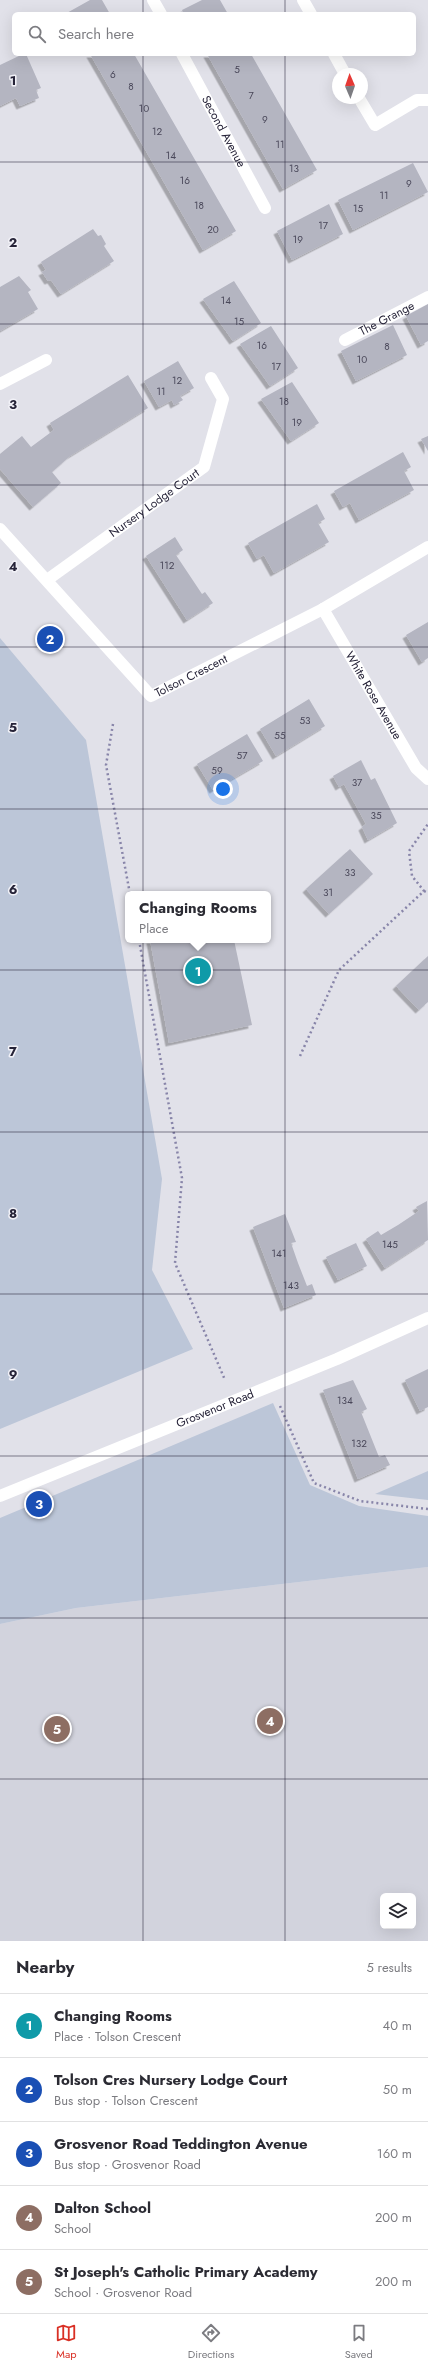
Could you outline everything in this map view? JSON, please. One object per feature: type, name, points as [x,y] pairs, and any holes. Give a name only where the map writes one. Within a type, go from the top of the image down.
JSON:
[{"type":"street","points":[[153,0],[159,12]]},
{"type":"street","points":[[303,0],[310,12]]},
{"type":"street","name":"Second Avenue","points":[[183,56],[265,208]]},
{"type":"street","points":[[335,56],[342,68]]},
{"type":"street","points":[[363,104],[375,125],[417,100],[428,100]]},
{"type":"street","name":"The Grange","points":[[345,340],[428,297]]},
{"type":"street","points":[[0,384],[46,360]]},
{"type":"street","name":"Nursery Lodge Court","points":[[47,580],[204,467],[223,399],[211,378]]},
{"type":"street","name":"Tolson Crescent","points":[[0,529],[151,696],[323,609],[428,548]]},
{"type":"street","name":"White Rose Avenue","points":[[323,609],[416,768],[428,779]]},
{"type":"street","name":"Grosvenor Road","points":[[0,1496],[338,1359],[428,1318]]},
{"type":"path","points":[[113,724],[106,765],[129,891]]},
{"type":"path","points":[[428,824],[409,851],[412,876],[428,893]]},
{"type":"path","points":[[300,1056],[339,970],[424,890]]},
{"type":"path","points":[[140,943],[182,1178],[175,1263],[233,1401]]},
{"type":"path","points":[[271,1385],[314,1483],[360,1501],[428,1509]]},
{"type":"shaded area","points":[[0,638],[86,740],[162,1179],[152,1270],[193,1349],[0,1429]]},
{"type":"shaded area","points":[[273,1403],[310,1485],[359,1506],[428,1516],[428,1567],[76,1608],[0,1624],[0,1518]]},
{"type":"shaded area","points":[[428,1471],[428,1500],[375,1494]]},
{"type":"shaded area","points":[[428,1567],[428,1941],[0,1941],[0,1624],[76,1608]]},
{"type":"building","points":[[90,0],[102,0],[109,12],[69,12]]},
{"type":"building","points":[[202,0],[220,0],[227,12],[183,12],[182,10]]},
{"type":"building","points":[[19,56],[27,56],[41,88],[36,90],[39,98],[20,106],[16,98],[0,106],[0,65]]},
{"type":"building","points":[[91,56],[135,56],[236,231],[203,250]]},
{"type":"building","points":[[208,56],[252,56],[317,170],[283,189]]},
{"type":"building","points":[[413,163],[428,192],[353,230],[338,200]]},
{"type":"building","points":[[329,204],[343,234],[292,260],[277,231]]},
{"type":"building","points":[[93,229],[98,236],[101,235],[106,244],[104,246],[114,261],[61,294],[51,280],[48,281],[42,272],[46,270],[41,262]]},
{"type":"building","points":[[19,276],[31,290],[28,292],[38,309],[0,331],[0,287]]},
{"type":"building","points":[[234,281],[261,323],[233,341],[203,299]]},
{"type":"building","points":[[428,304],[428,341],[421,345],[406,316]]},
{"type":"building","points":[[393,325],[407,355],[356,381],[341,351]]},
{"type":"building","points":[[271,326],[298,368],[270,386],[240,344]]},
{"type":"building","points":[[178,361],[194,388],[180,396],[183,400],[174,405],[172,400],[159,407],[144,381]]},
{"type":"building","points":[[128,375],[148,408],[70,456],[52,472],[61,483],[33,507],[0,469],[0,454],[22,436],[31,447],[54,430],[50,423]]},
{"type":"building","points":[[292,382],[319,423],[291,441],[261,399]]},
{"type":"building","points":[[428,436],[428,451],[421,439]]},
{"type":"building","points":[[403,452],[411,467],[404,471],[414,490],[359,520],[350,503],[343,507],[334,491]]},
{"type":"building","points":[[317,504],[325,519],[318,523],[329,542],[274,573],[264,555],[257,559],[248,543]]},
{"type":"building","points":[[175,537],[183,550],[176,555],[202,594],[205,592],[213,603],[187,620],[146,556]]},
{"type":"building","points":[[428,622],[428,658],[422,662],[406,635]]},
{"type":"building","points":[[309,699],[325,726],[276,756],[260,729]]},
{"type":"building","points":[[247,734],[263,761],[213,790],[197,764]]},
{"type":"building","points":[[361,760],[371,780],[375,778],[397,823],[368,840],[362,827],[366,824],[344,784],[339,787],[333,776]]},
{"type":"building","points":[[350,849],[373,874],[329,914],[306,889]]},
{"type":"building","points":[[151,943],[235,943],[252,1025],[169,1043]]},
{"type":"building","points":[[428,956],[428,1002],[419,1010],[396,986]]},
{"type":"building","points":[[427,1201],[428,1240],[385,1268],[366,1239],[378,1231],[381,1235],[398,1225],[419,1211],[416,1207]]},
{"type":"building","points":[[285,1214],[296,1242],[291,1243],[298,1263],[307,1286],[312,1284],[316,1295],[284,1308],[253,1227]]},
{"type":"building","points":[[356,1243],[367,1266],[338,1280],[326,1257]]},
{"type":"building","points":[[428,1369],[428,1407],[420,1411],[405,1380]]},
{"type":"building","points":[[353,1380],[367,1409],[361,1412],[379,1457],[385,1455],[390,1465],[358,1479],[323,1390]]},
{"type":"place","name":"Tolson Cres Nursery Lodge Court","points":[[50,639]]},
{"type":"place","name":"Changing Rooms","points":[[198,971]]},
{"type":"place","name":"Grosvenor Road Teddington Avenue","points":[[39,1504]]},
{"type":"place","name":"Dalton School","points":[[270,1721]]},
{"type":"place","name":"St Joseph's Catholic Primary Academy","points":[[57,1729]]}]
